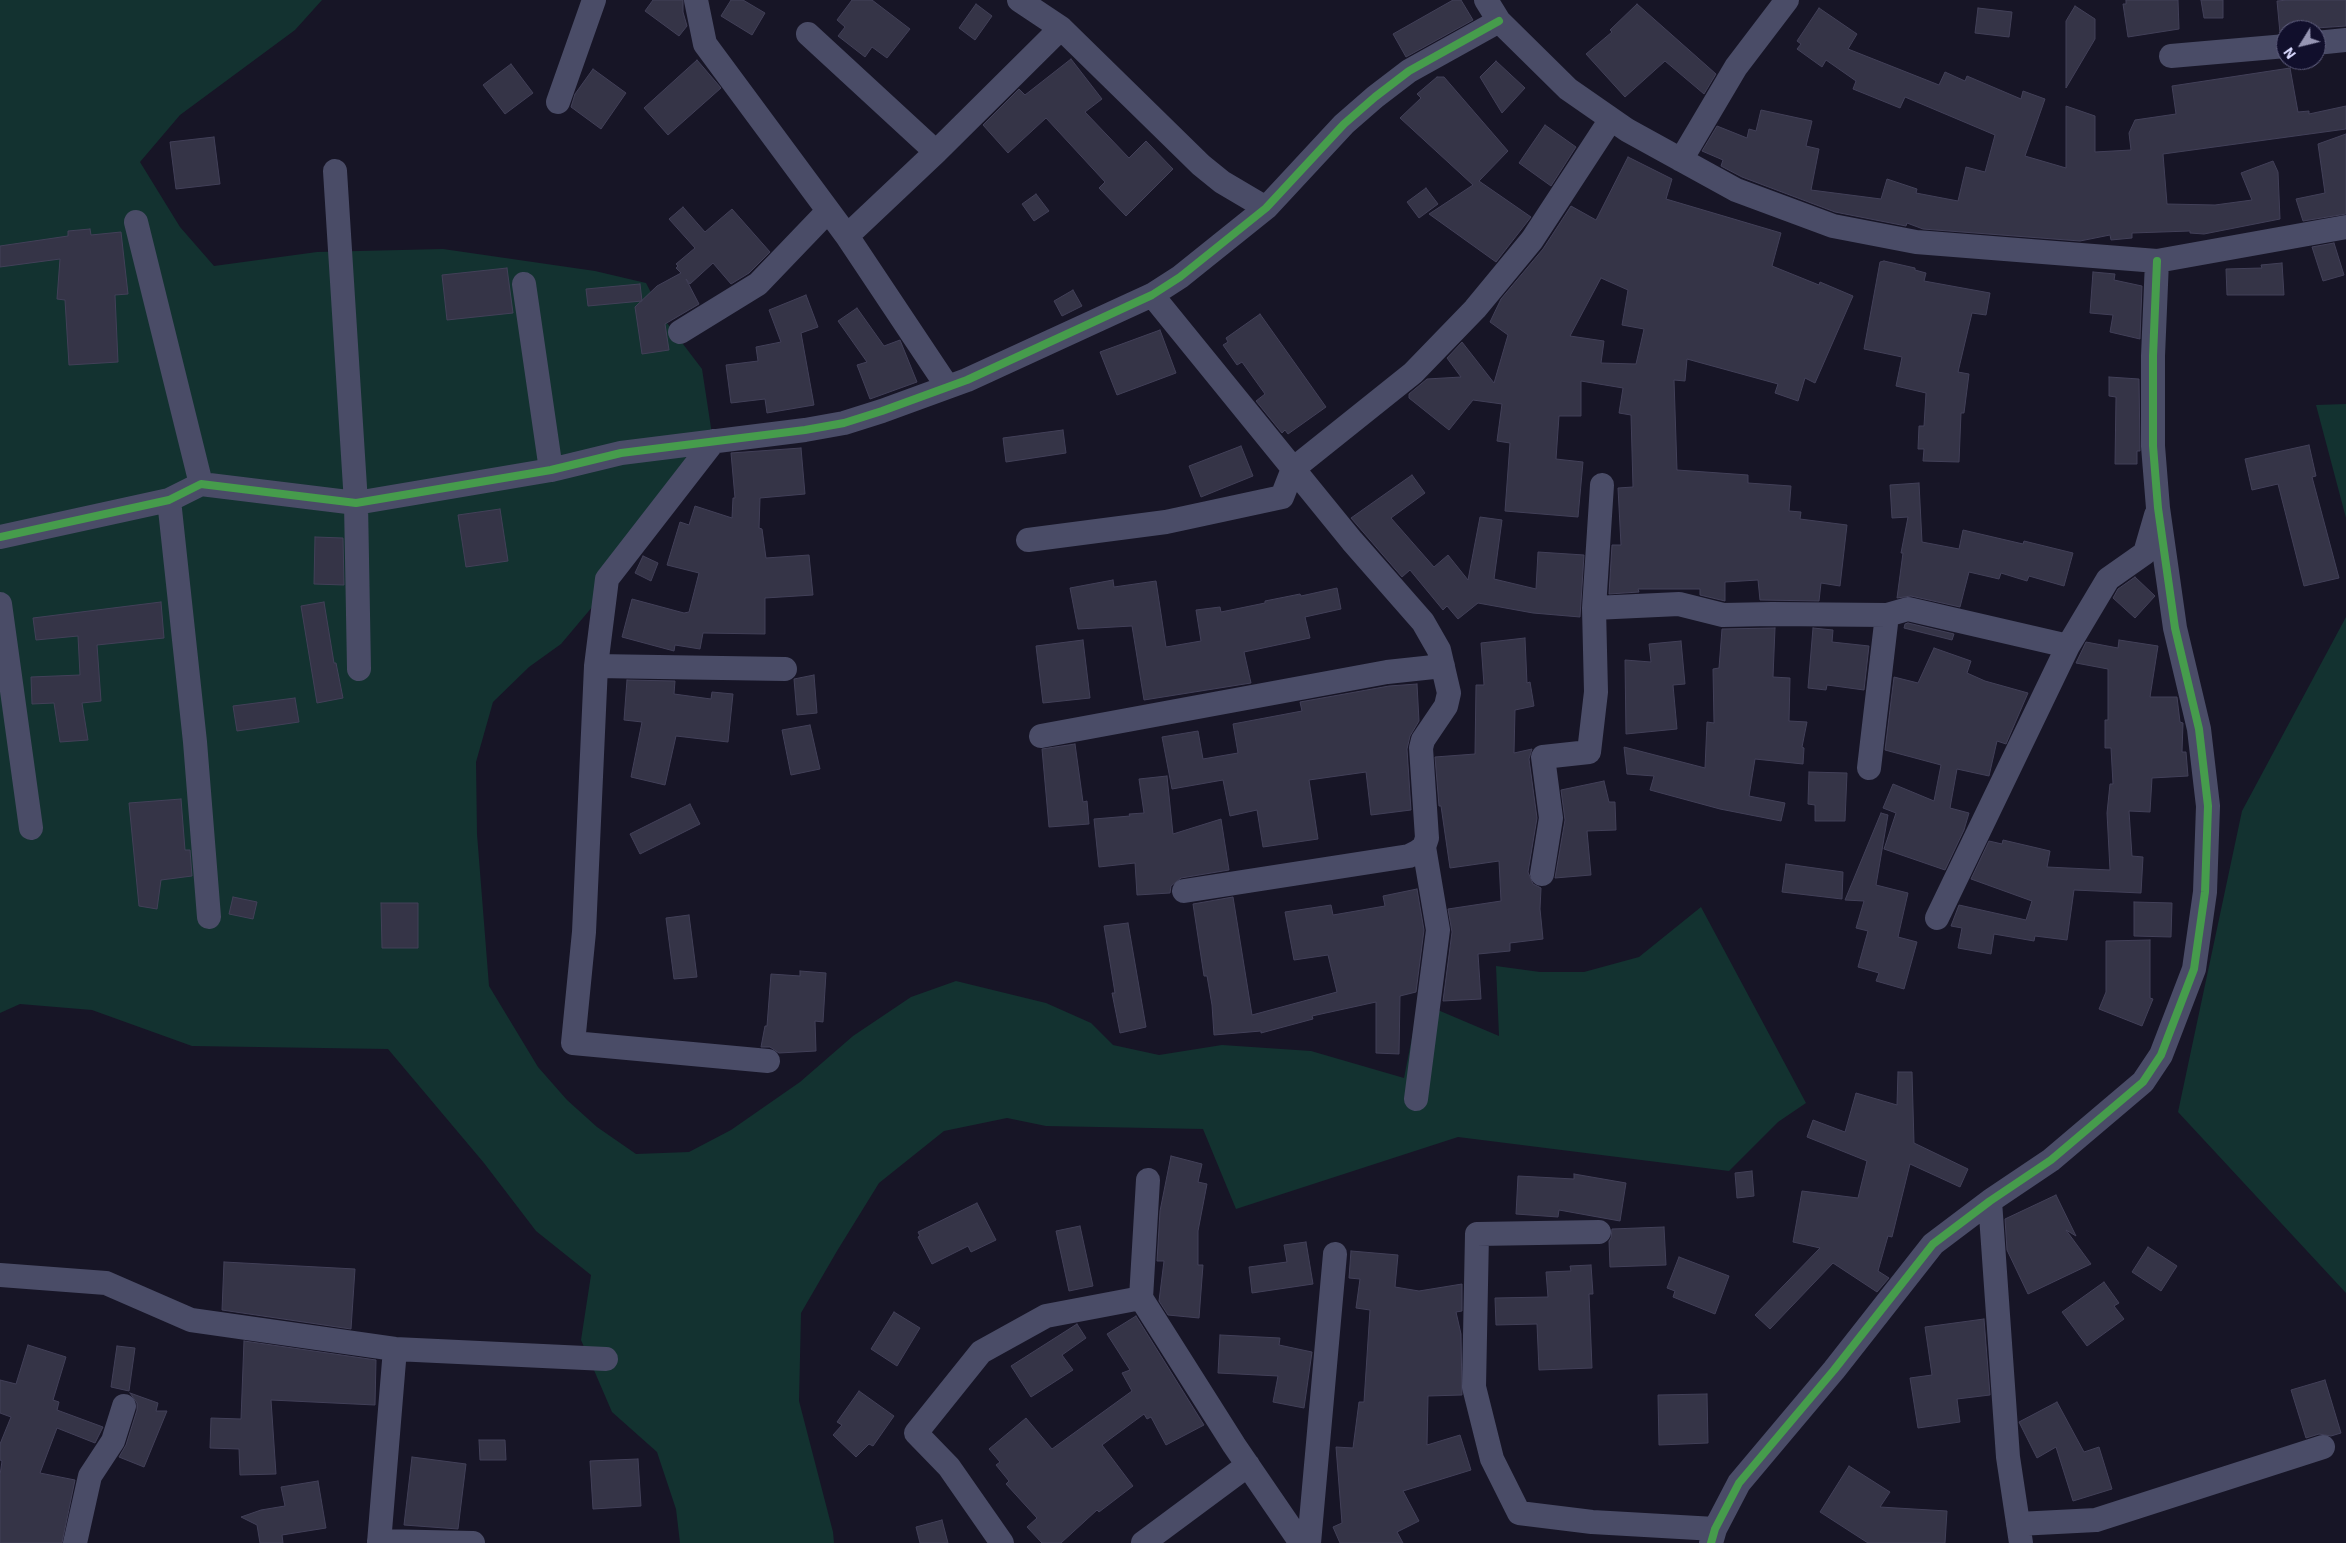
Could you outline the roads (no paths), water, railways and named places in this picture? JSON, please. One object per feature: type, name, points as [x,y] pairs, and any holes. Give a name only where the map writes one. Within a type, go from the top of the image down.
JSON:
[{"type":"street","points":[[558,102],[594,0]]},
{"type":"street","points":[[696,0],[705,44],[847,236],[946,386]]},
{"type":"street","points":[[1019,0],[1061,28],[1200,166],[1222,182],[1266,208]]},
{"type":"street","points":[[1486,0],[1500,21],[1568,89],[1611,119],[1736,190],[1833,226],[1916,242],[2157,261],[2346,227]]},
{"type":"street","points":[[1681,160],[1736,67],[1787,0]]},
{"type":"street","points":[[0,537],[169,500],[201,484],[356,503],[551,470],[621,453],[805,430],[844,423],[882,411],[946,386],[967,380],[1152,295],[1180,277],[1266,208],[1344,124],[1409,71],[1500,21]]},
{"type":"street","points":[[847,236],[936,152],[1061,28]]},
{"type":"street","points":[[808,34],[936,152]]},
{"type":"street","points":[[2326,42],[2346,40]]},
{"type":"street","points":[[2171,56],[2276,47]]},
{"type":"street","points":[[1028,540],[1166,522],[1282,497],[1293,469],[1413,373],[1476,310],[1532,240],[1611,119]]},
{"type":"street","points":[[335,171],[356,503],[359,669]]},
{"type":"street","points":[[680,332],[758,284],[828,210]]},
{"type":"street","points":[[136,222],[201,484]]},
{"type":"street","points":[[1599,1232],[1477,1234],[1474,1386],[1492,1459],[1519,1512],[1713,1536],[1739,1483],[1834,1370],[1933,1244],[1990,1201],[2051,1160],[2144,1082],[2160,1055],[2194,969],[2205,892],[2208,806],[2199,729],[2175,628],[2158,508],[2153,446],[2153,356],[2157,261]]},
{"type":"street","points":[[524,284],[551,470]]},
{"type":"street","points":[[1152,295],[1293,469],[1423,622],[1439,650],[1449,692],[1449,700],[1426,733],[1421,748],[1427,822],[1427,838],[1424,846],[1438,930],[1416,1099]]},
{"type":"street","points":[[714,442],[607,579],[596,666],[584,932],[573,1042],[768,1061]]},
{"type":"street","points":[[1542,874],[1552,818],[1543,757],[1590,752],[1596,692],[1594,608],[1602,484]]},
{"type":"street","points":[[169,500],[196,742],[209,916]]},
{"type":"street","points":[[1938,918],[2068,646],[2108,579],[2144,553],[2158,508]]},
{"type":"street","points":[[0,604],[31,828]]},
{"type":"street","points":[[1594,608],[1679,604],[1724,616],[1772,614],[1887,616],[1908,609],[2068,646]]},
{"type":"street","points":[[1869,768],[1887,616]]},
{"type":"street","points":[[596,666],[785,669]]},
{"type":"street","points":[[1041,736],[1386,672],[1443,666]]},
{"type":"street","points":[[1184,891],[1409,856],[1424,846]]},
{"type":"street","points":[[1148,1180],[1141,1298],[1248,1465],[1301,1543]]},
{"type":"street","points":[[1990,1201],[2008,1457],[2019,1533],[2096,1520],[2323,1448]]},
{"type":"street","points":[[1309,1543],[1334,1254]]},
{"type":"street","points":[[1,1281],[106,1283],[191,1320],[395,1349],[606,1359]]},
{"type":"street","points":[[1002,1543],[950,1467],[916,1433],[981,1352],[1046,1316],[1141,1298]]},
{"type":"street","points":[[395,1349],[379,1542],[473,1543]]},
{"type":"street","points":[[76,1543],[90,1476],[113,1441],[124,1406]]},
{"type":"street","points":[[1142,1543],[1248,1465]]}]
